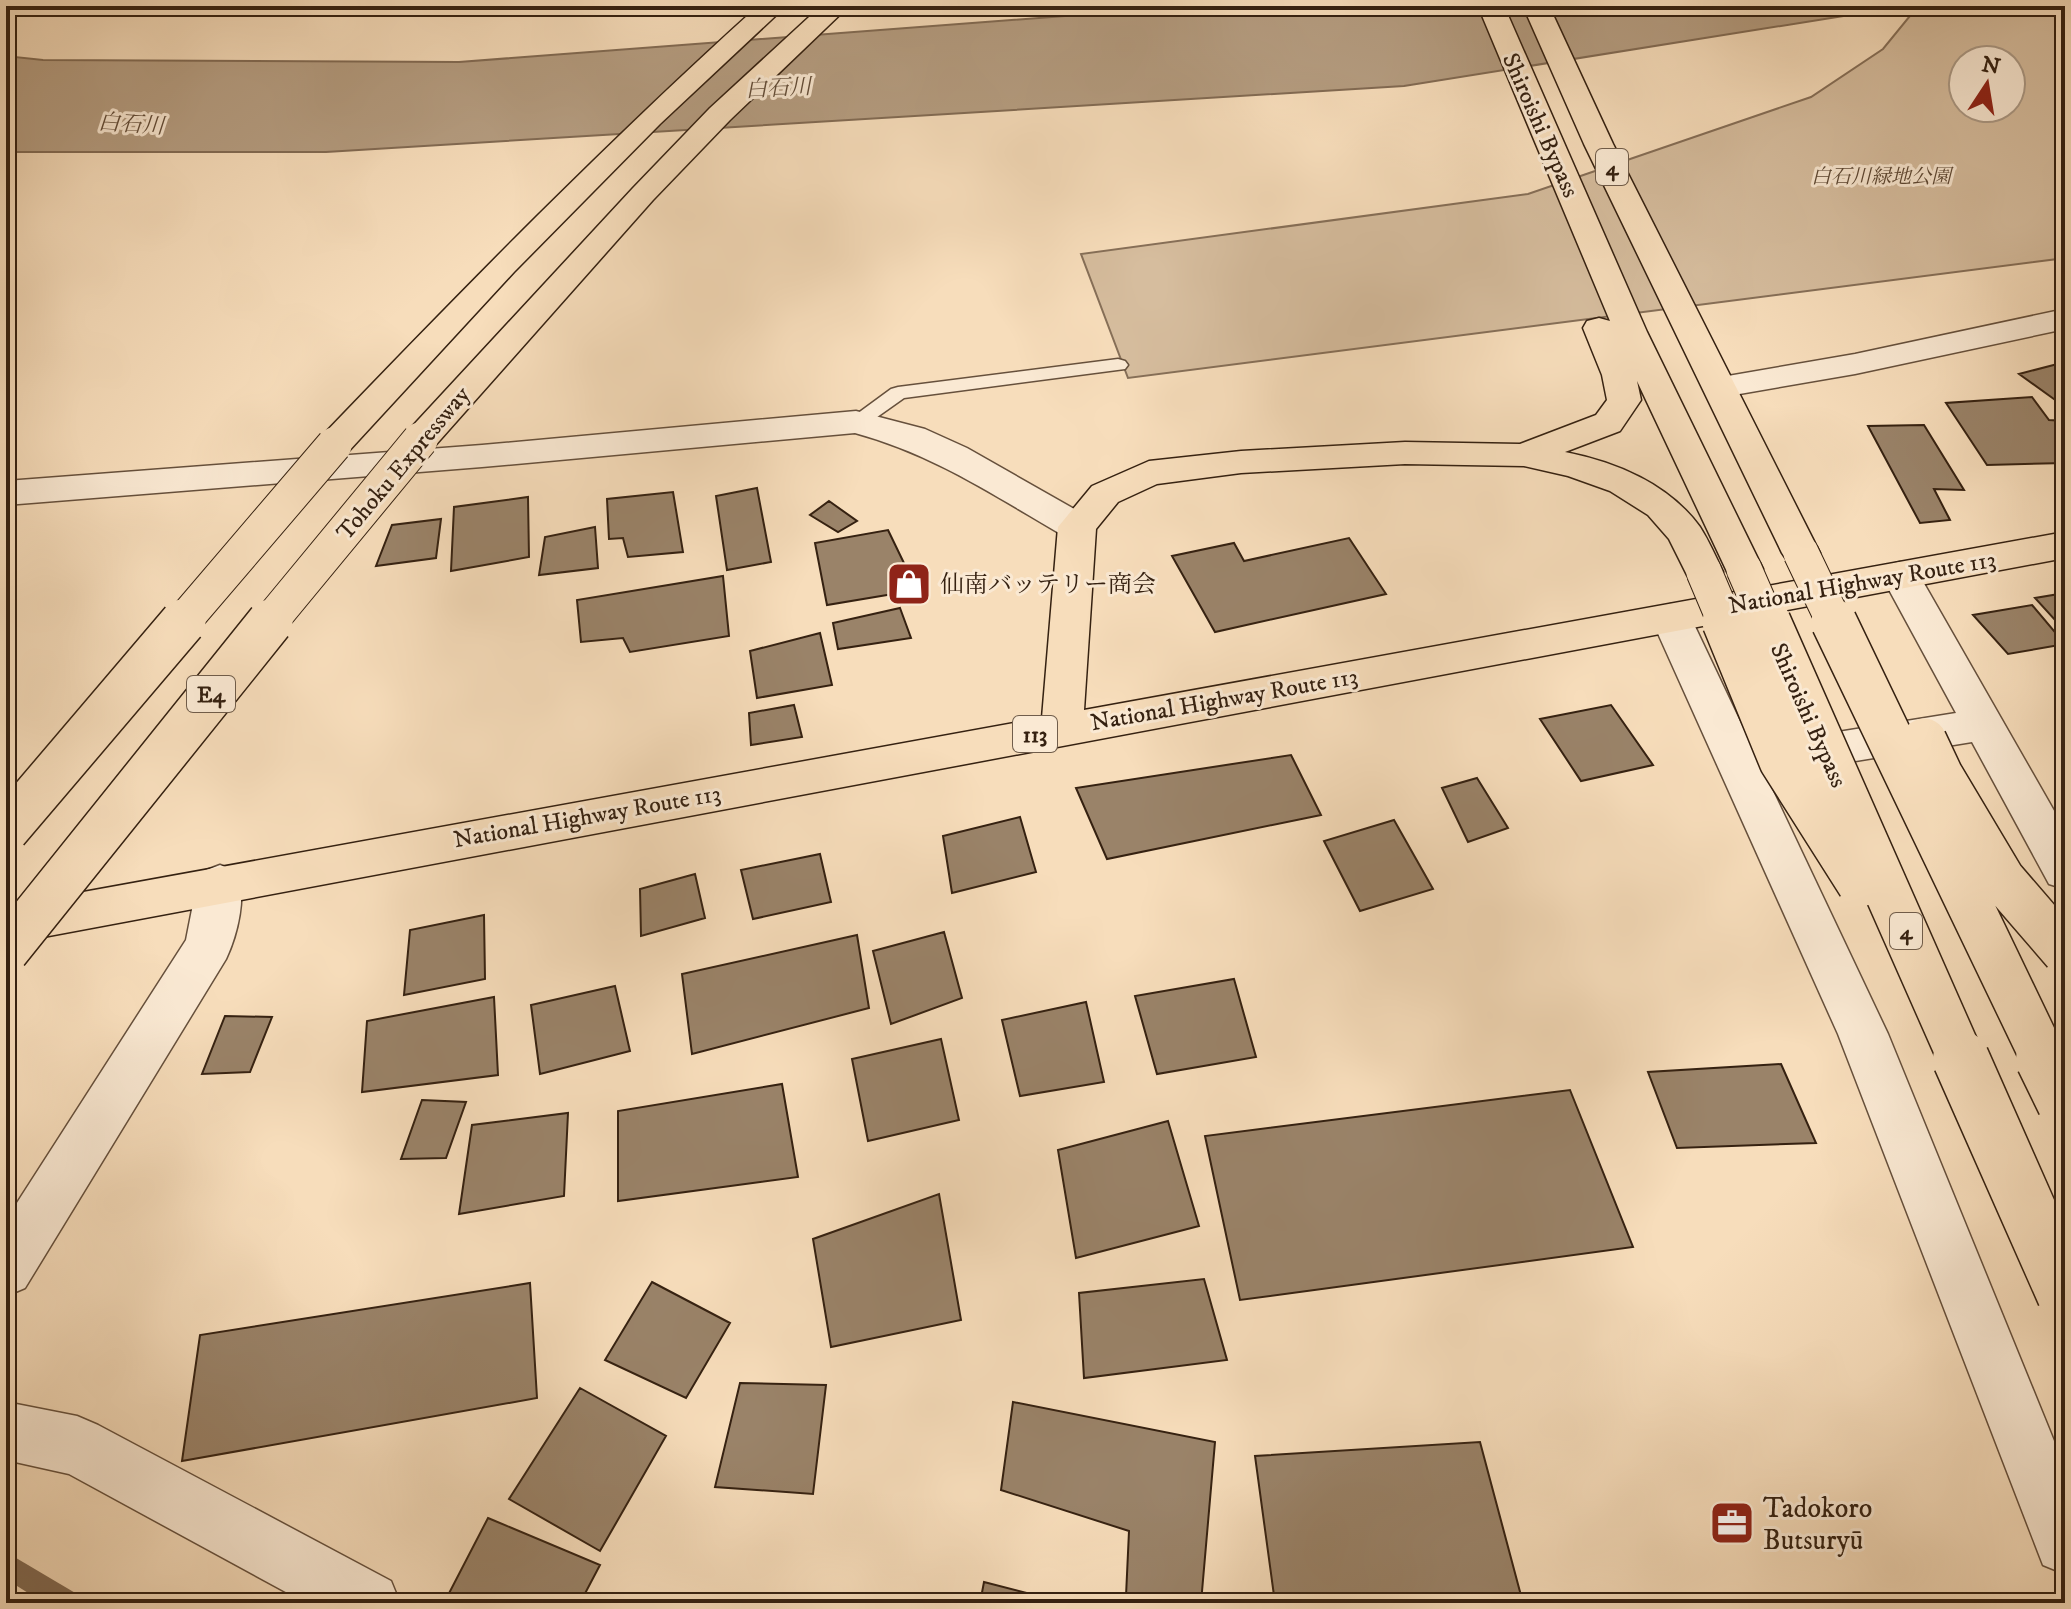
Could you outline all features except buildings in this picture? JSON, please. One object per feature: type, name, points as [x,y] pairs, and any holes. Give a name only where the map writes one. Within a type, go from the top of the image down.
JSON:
[{"type":"highway","points":[[6,830],[334,445],[587,181],[650,118],[773,6]]},
{"type":"highway","name":"Tohoku Expressway","points":[[6,951],[218,685],[431,428],[643,194],[720,114],[836,6]]},
{"type":"highway","points":[[1462,6],[1559,235]]},
{"type":"highway","name":"Shiroishi Bypass","points":[[1491,6],[1607,324],[1724,571],[1947,1022],[2065,1294]]},
{"type":"highway","name":"Shiroishi Bypass","points":[[1536,6],[1689,328],[1743,428],[1816,550]]},
{"type":"highway","points":[[1524,455],[1608,423],[1624,400],[1607,324]]},
{"type":"highway","points":[[1062,729],[1077,527],[1105,494],[1149,473],[1241,462],[1405,453],[1524,455],[1577,466],[1623,483],[1661,506],[1724,571]]},
{"type":"highway","name":"National Highway Route 113","points":[[6,925],[2065,545]]},
{"type":"highway","points":[[1816,550],[1940,775],[2002,879],[2065,952]]},
{"type":"highway","points":[[1816,550],[2065,1102]]},
{"type":"street","points":[[1722,387],[1855,364],[2065,319]]},
{"type":"street","points":[[6,493],[510,454],[856,422],[912,437],[954,456],[1077,527]]},
{"type":"street","points":[[1900,575],[2065,871]]},
{"type":"street","points":[[1671,618],[1863,1034],[2065,1543]]},
{"type":"street","points":[[1738,764],[1981,725]]},
{"type":"street","points":[[6,1269],[209,945],[220,884]]},
{"type":"street","points":[[6,1431],[77,1446],[369,1603]]},
{"type":"lane","points":[[856,422],[898,393],[1118,365]]},
{"type":"green space","name":"白石川緑地公園","points":[[1918,6],[2065,6],[2065,258],[1128,378],[1081,254],[1528,194],[1811,97],[1883,49]]},
{"type":"water","name":"白石川","points":[[1196,6],[1906,6],[1404,86],[326,152],[6,152],[6,56],[43,60],[459,62]]},
{"type":"waterway","points":[[6,1565],[68,1603]]},
{"type":"place","name":"仙南バッテリー商会","points":[[909,584]]},
{"type":"place","name":"Tadokoro Butsuryū","points":[[1732,1523]]}]
